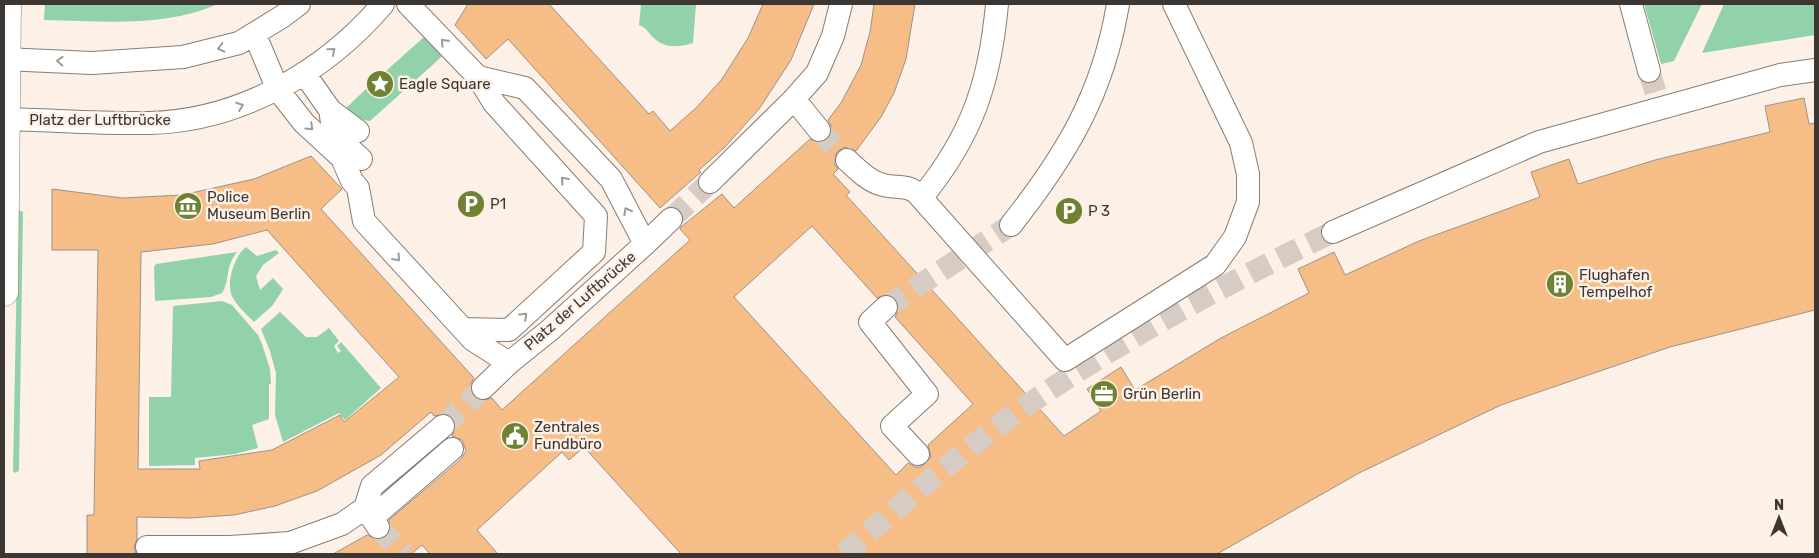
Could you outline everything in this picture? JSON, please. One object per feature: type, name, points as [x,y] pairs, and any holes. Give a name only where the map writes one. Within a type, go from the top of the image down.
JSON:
[{"type":"main road","points":[[4,292],[7,4]]},
{"type":"street","points":[[5,58],[92,63],[183,57],[239,43],[299,4]]},
{"type":"street","name":"Platz der Luftbrücke","points":[[5,119],[149,123],[175,121],[239,106],[278,90],[304,74],[353,33],[383,4]]},
{"type":"street","name":"Platz der Luftbrücke","points":[[408,4],[478,77],[494,103],[596,216],[594,252],[508,330],[463,329]]},
{"type":"street","points":[[710,182],[794,99],[817,73],[833,36],[841,4]]},
{"type":"street","points":[[922,197],[955,154],[976,110],[991,56],[997,4]]},
{"type":"street","points":[[1011,225],[1050,175],[1093,98],[1112,39],[1118,4]]},
{"type":"street","points":[[847,160],[865,176],[880,184],[911,188],[922,197],[1065,360],[1215,265],[1235,237],[1248,202],[1248,174],[1241,143],[1231,118],[1174,4]]},
{"type":"street","points":[[1632,4],[1649,71]]},
{"type":"street","points":[[254,35],[278,90],[304,122],[358,163]]},
{"type":"street","points":[[1333,232],[1539,142],[1780,76],[1815,70]]},
{"type":"street","points":[[304,74],[330,110],[358,131]]},
{"type":"street","name":"Platz der Luftbrücke","points":[[478,77],[525,88],[611,179],[644,244],[550,330],[508,363],[483,388]]},
{"type":"street","points":[[794,99],[819,130]]},
{"type":"street","points":[[330,110],[334,134],[358,163]]},
{"type":"street","points":[[358,163],[352,181],[358,188],[364,221],[472,340],[508,363]]},
{"type":"street","points":[[644,244],[670,219]]},
{"type":"street","points":[[886,307],[870,322],[927,394],[892,426],[918,454]]},
{"type":"street","points":[[372,518],[372,486],[443,426]]},
{"type":"street","points":[[147,547],[230,547],[290,543],[342,524],[372,518],[452,449]]},
{"type":"green space","points":[[45,4],[218,4],[176,17],[110,22],[44,20]]},
{"type":"green space","points":[[641,4],[696,4],[693,43],[673,46],[658,42],[646,29],[639,25]]},
{"type":"green space","points":[[1644,4],[1702,4],[1674,61],[1661,64]]},
{"type":"green space","points":[[1724,4],[1815,4],[1815,35],[1702,53]]},
{"type":"green space","points":[[424,37],[442,56],[437,61],[370,121],[358,119],[345,109],[367,88],[380,94],[390,84],[386,71]]},
{"type":"green space","points":[[18,210],[23,212],[19,471],[15,473],[13,471]]},
{"type":"green space","points":[[246,247],[257,256],[276,250],[279,253],[263,265],[256,276],[260,290],[273,278],[283,289],[273,305],[254,322],[233,298],[230,286],[232,271],[238,257]]},
{"type":"green space","points":[[237,252],[229,268],[222,293],[211,297],[155,301],[154,267],[156,264]]},
{"type":"green space","points":[[222,301],[232,305],[258,335],[270,369],[269,419],[252,425],[258,448],[235,454],[195,458],[195,465],[149,466],[149,397],[171,397],[173,306]]},
{"type":"green space","points":[[280,312],[306,337],[317,337],[329,328],[339,341],[334,346],[338,353],[341,351],[337,346],[341,342],[381,388],[345,420],[339,413],[283,442],[275,415],[276,373],[261,329]]},
{"type":"building","points":[[468,4],[549,4],[649,114],[653,111],[670,131],[696,108],[722,79],[748,38],[763,4],[814,4],[791,60],[759,109],[725,147],[699,170],[701,172],[660,208],[508,39],[486,59],[455,25]]},
{"type":"building","name":"Flughafen Tempelhof","points":[[874,4],[915,4],[906,59],[894,93],[881,117],[856,151],[844,147],[837,152],[834,163],[838,169],[833,174],[850,192],[846,195],[1064,436],[1101,411],[1087,389],[1121,367],[1135,390],[1221,338],[1309,293],[1298,269],[1334,252],[1345,275],[1419,241],[1540,197],[1531,172],[1569,159],[1578,184],[1655,160],[1770,132],[1765,106],[1804,98],[1809,124],[1815,123],[1815,310],[1670,347],[1501,405],[1359,473],[1217,554],[681,554],[584,447],[569,460],[562,452],[477,530],[498,554],[430,554],[422,545],[411,554],[333,554],[367,535],[379,540],[386,538],[390,532],[389,520],[461,459],[466,451],[462,440],[452,436],[456,424],[453,418],[447,414],[434,416],[431,412],[381,455],[317,491],[275,506],[234,515],[190,518],[137,517],[137,539],[134,547],[136,554],[87,554],[87,515],[94,515],[98,250],[52,250],[52,189],[122,198],[182,195],[254,179],[311,156],[342,189],[321,209],[474,378],[470,385],[473,397],[480,401],[492,398],[502,410],[690,240],[680,229],[681,227],[722,194],[734,208],[810,139],[821,143],[828,140],[832,128],[828,120],[841,103],[861,65],[870,32]],"holes":[[[812,226],[877,298],[889,294],[896,298],[899,310],[895,317],[973,404],[928,445],[931,457],[921,467],[915,467],[908,463],[896,475],[734,297]],[[267,230],[399,377],[344,422],[340,415],[272,450],[199,461],[200,469],[138,469],[141,252],[213,244]]]},
{"type":"tunnel","points":[[1649,71],[1661,110]]},
{"type":"tunnel","points":[[819,130],[847,160]]},
{"type":"tunnel","points":[[671,219],[710,182]]},
{"type":"tunnel","points":[[886,307],[1011,225]]},
{"type":"tunnel","points":[[844,554],[960,456],[1008,419],[1069,377],[1180,311],[1256,270],[1333,232]]},
{"type":"tunnel","points":[[443,426],[483,388]]},
{"type":"tunnel","points":[[378,527],[404,554]]},
{"type":"place","name":"Eagle Square","points":[[380,84]]},
{"type":"place","name":"P1","points":[[471,204]]},
{"type":"place","name":"Police Museum Berlin","points":[[188,206]]},
{"type":"place","name":"P 3","points":[[1069,211]]},
{"type":"place","name":"Flughafen Tempelhof","points":[[1560,284]]},
{"type":"place","name":"Grün Berlin","points":[[1104,394]]},
{"type":"place","name":"Zentrales Fundbüro","points":[[515,436]]}]
